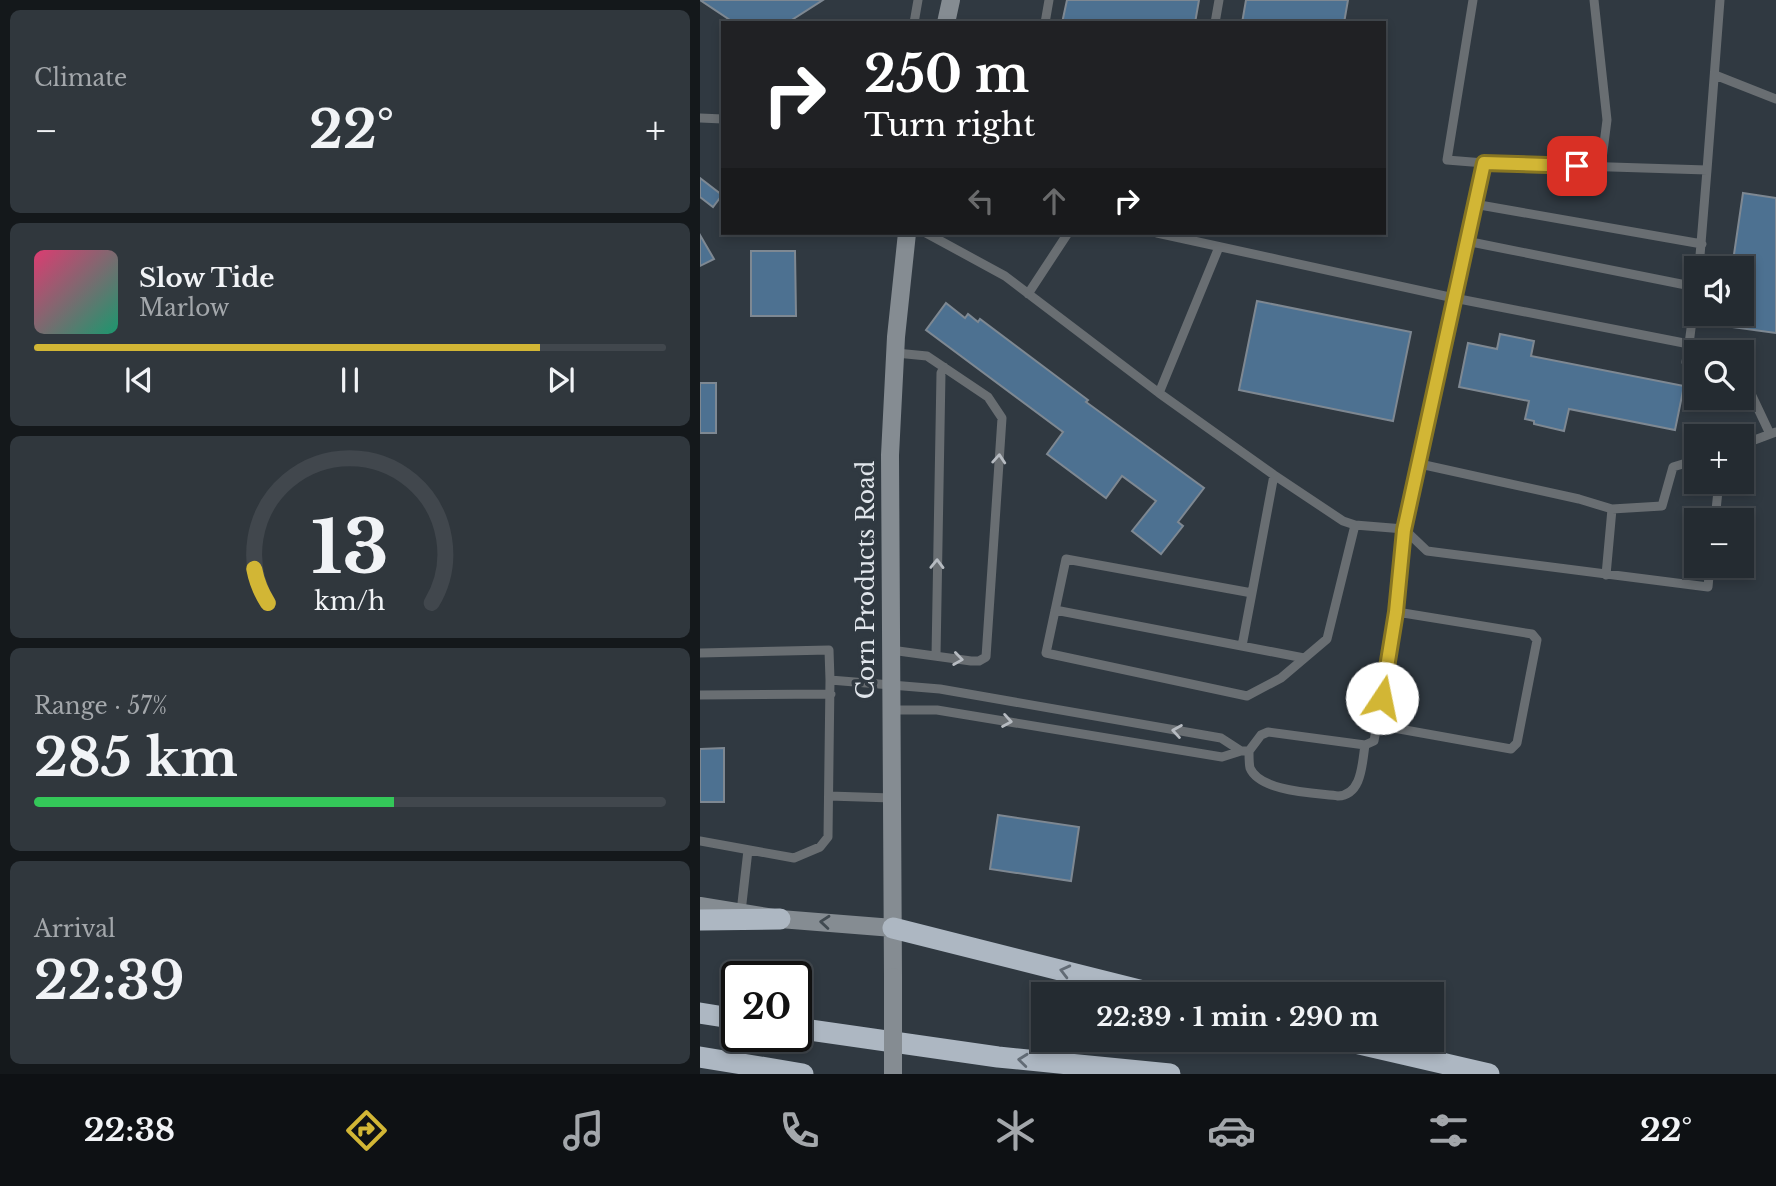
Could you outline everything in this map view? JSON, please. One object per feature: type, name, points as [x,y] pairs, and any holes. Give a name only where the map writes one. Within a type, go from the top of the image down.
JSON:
[{"type":"highway","points":[[700,920],[780,919]]},
{"type":"highway","points":[[892,928],[1107,982]]},
{"type":"highway","points":[[700,1013],[721,1016]]},
{"type":"highway","points":[[812,1030],[999,1057],[1170,1074]]},
{"type":"highway","points":[[1394,1052],[1489,1074]]},
{"type":"highway","points":[[700,1058],[803,1074]]},
{"type":"street","points":[[946,21],[951,0]]},
{"type":"street","name":"Corn Products Road","points":[[893,1074],[890,456],[895,354],[907,235]]},
{"type":"street","points":[[700,906],[780,919],[892,928]]},
{"type":"lane","points":[[914,21],[918,0]]},
{"type":"lane","points":[[1045,21],[1049,0]]},
{"type":"lane","points":[[1215,21],[1219,0]]},
{"type":"lane","points":[[1473,0],[1447,160],[1707,170]]},
{"type":"lane","points":[[1594,0],[1607,120],[1601,167]]},
{"type":"lane","points":[[1700,256],[1720,0]]},
{"type":"lane","points":[[1715,75],[1776,99]]},
{"type":"lane","points":[[700,118],[721,118]]},
{"type":"lane","points":[[891,710],[937,710],[1222,757],[1245,751],[1261,735],[1269,732],[1365,745],[1374,741],[1388,671],[1404,530],[1484,163]]},
{"type":"lane","points":[[1474,204],[1702,244]]},
{"type":"lane","points":[[930,235],[1005,276],[1159,393],[1343,521],[1355,525],[1404,530],[1427,551],[1708,587],[1709,578]]},
{"type":"lane","points":[[1028,294],[1067,235]]},
{"type":"lane","points":[[1176,235],[1219,247],[1454,298],[1684,343]]},
{"type":"lane","points":[[1466,241],[1684,286]]},
{"type":"lane","points":[[1159,393],[1219,247]]},
{"type":"lane","points":[[891,650],[971,661],[986,657],[1002,418],[988,397],[927,356],[895,354]]},
{"type":"lane","points":[[936,656],[941,373],[944,367]]},
{"type":"lane","points":[[1754,398],[1773,433],[1754,440]]},
{"type":"lane","points":[[1420,464],[1579,499],[1612,509],[1662,506],[1673,467],[1684,464]]},
{"type":"lane","points":[[1242,646],[1274,475]]},
{"type":"lane","points":[[1606,575],[1612,509]]},
{"type":"lane","points":[[1252,593],[1066,559],[1046,653],[1247,696],[1280,678],[1327,639],[1355,525]]},
{"type":"lane","points":[[1055,610],[1304,658]]},
{"type":"lane","points":[[1377,725],[1511,748],[1517,743],[1527,696],[1536,640],[1532,634],[1396,612]]},
{"type":"lane","points":[[700,653],[829,650],[831,694],[828,837],[820,847],[794,858],[700,841]]},
{"type":"lane","points":[[830,680],[940,689],[1221,738],[1245,751],[1250,768],[1259,780],[1277,787],[1338,796],[1347,796],[1353,790],[1361,774],[1365,745]]},
{"type":"lane","points":[[700,695],[831,694]]},
{"type":"lane","points":[[829,796],[892,798]]},
{"type":"lane","points":[[741,912],[748,850]]},
{"type":"building","points":[[700,0],[823,0],[790,21],[732,21]]},
{"type":"building","points":[[1067,0],[1199,0],[1195,21],[1062,21]]},
{"type":"building","points":[[1246,0],[1348,0],[1344,21],[1242,21]]},
{"type":"building","points":[[700,178],[721,194],[713,207],[700,197]]},
{"type":"building","points":[[1743,193],[1776,198],[1776,333],[1724,326],[1754,326],[1754,256],[1734,256]]},
{"type":"building","points":[[700,235],[714,259],[700,266]]},
{"type":"building","points":[[751,251],[795,251],[796,316],[751,316]]},
{"type":"building","points":[[1257,301],[1411,332],[1393,421],[1239,390]]},
{"type":"building","points":[[946,303],[965,318],[968,314],[978,322],[980,319],[1088,400],[1086,402],[1204,488],[1178,522],[1183,526],[1161,554],[1132,531],[1156,501],[1122,476],[1106,498],[1047,454],[1063,432],[926,330]]},
{"type":"building","points":[[1500,334],[1534,341],[1531,356],[1684,386],[1675,430],[1569,409],[1564,431],[1534,424],[1534,421],[1525,419],[1529,401],[1459,387],[1468,343],[1497,349]]},
{"type":"building","points":[[700,383],[716,383],[716,433],[700,433]]},
{"type":"building","points":[[724,748],[724,802],[700,802],[700,749]]},
{"type":"building","points":[[998,815],[1079,827],[1071,881],[990,869]]},
{"type":"route","points":[[1382,698],[1396,612],[1404,530],[1484,163],[1577,166]]}]
